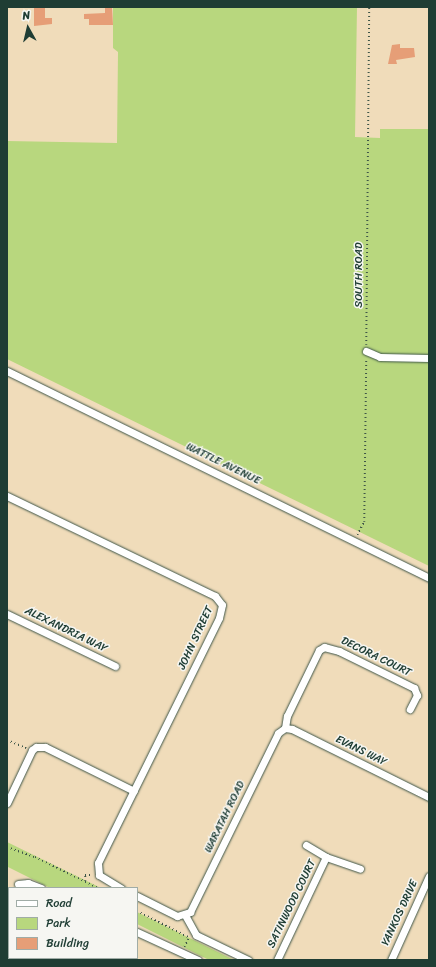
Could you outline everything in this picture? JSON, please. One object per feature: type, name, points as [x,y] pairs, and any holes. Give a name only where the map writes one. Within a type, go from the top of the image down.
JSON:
[{"type":"street","points":[[366,351],[380,357],[429,358]]},
{"type":"street","name":"WATTLE AVENUE","points":[[7,371],[429,578]]},
{"type":"street","name":"JOHN STREET","points":[[7,496],[215,596],[222,605],[219,618],[98,863],[99,875]]},
{"type":"street","name":"ALEXANDRIA WAY","points":[[7,614],[115,666]]},
{"type":"street","name":"DECORA COURT","points":[[285,728],[287,716],[320,650],[324,647],[339,651],[414,688],[417,695],[410,709]]},
{"type":"street","name":"EVANS WAY","points":[[285,728],[292,729],[428,796]]},
{"type":"street","name":"WARATAH ROAD","points":[[185,915],[190,912],[278,733],[285,728]]},
{"type":"street","points":[[7,803],[32,750],[36,747],[45,747],[134,791]]},
{"type":"street","name":"SATINWOOD COURT","points":[[306,845],[326,857],[360,868]]},
{"type":"street","name":"SATINWOOD COURT","points":[[277,960],[326,857]]},
{"type":"street","points":[[99,875],[119,887]]},
{"type":"street","name":"YANKOS DRIVE","points":[[391,960],[429,876]]},
{"type":"street","points":[[18,884],[28,883],[38,887]]},
{"type":"street","points":[[138,896],[178,916],[185,915],[196,935],[248,960]]},
{"type":"street","points":[[138,932],[195,960]]},
{"type":"path","name":"SOUTH ROAD","points":[[353,541],[364,522],[369,7]]},
{"type":"path","points":[[7,740],[32,750]]},
{"type":"path","points":[[7,847],[35,857],[96,887]]},
{"type":"path","points":[[85,881],[85,875],[99,875]]},
{"type":"path","points":[[138,912],[194,940]]},
{"type":"path","points":[[181,952],[189,938]]},
{"type":"green space","points":[[113,7],[357,7],[355,137],[380,138],[380,129],[429,129],[429,566],[7,359],[7,141],[117,143],[118,52],[113,48]]},
{"type":"green space","points":[[7,842],[99,887],[48,887],[8,867],[7,892]]},
{"type":"green space","points":[[138,912],[234,960],[209,960],[138,924]]},
{"type":"building","points":[[105,7],[112,7],[113,25],[89,25],[89,19],[84,19],[84,14],[105,13]]},
{"type":"building","points":[[34,8],[45,8],[45,18],[52,18],[52,24],[34,26]]},
{"type":"building","points":[[400,44],[400,48],[414,48],[415,57],[396,60],[397,64],[388,64],[392,45]]}]
